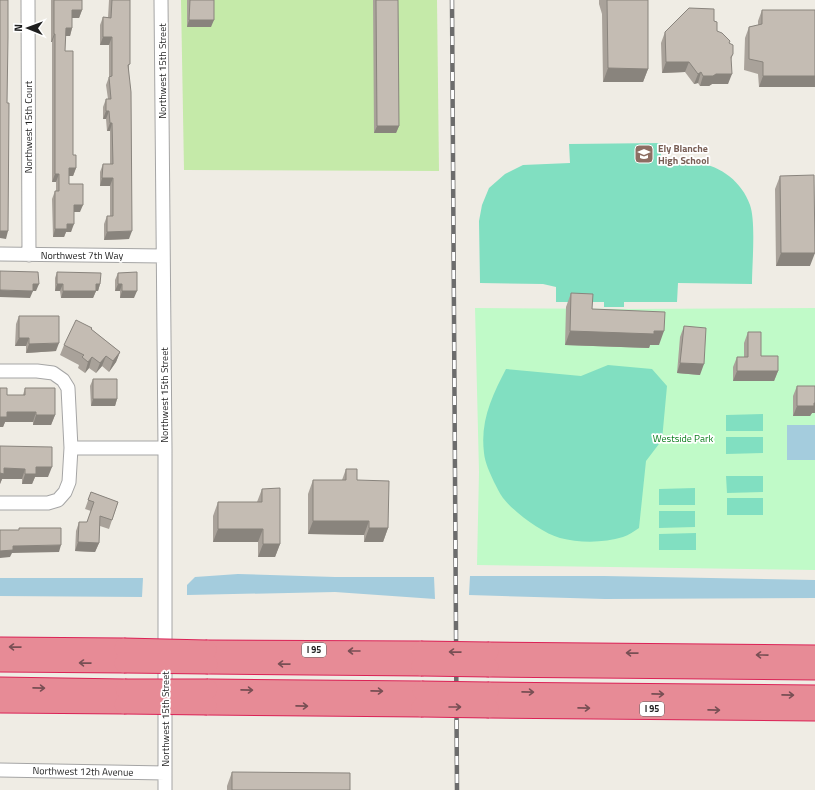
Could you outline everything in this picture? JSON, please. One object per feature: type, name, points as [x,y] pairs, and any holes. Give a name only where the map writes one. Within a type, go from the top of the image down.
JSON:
[{"type":"highway","name":"I 95","points":[[0,647],[124,656],[208,657],[489,659],[815,655]]},
{"type":"highway","points":[[0,662],[124,656]]},
{"type":"highway","points":[[489,659],[815,670]]},
{"type":"highway","points":[[0,687],[125,696]]},
{"type":"highway","points":[[489,700],[815,695]]},
{"type":"highway","name":"I 95","points":[[0,703],[125,696],[489,700],[815,711]]},
{"type":"street","name":"Northwest 15th Court","points":[[28,0],[29,255]]},
{"type":"street","name":"Northwest 15th Street","points":[[161,0],[165,448],[165,790]]},
{"type":"street","name":"Northwest 7th Way","points":[[0,254],[163,256]]},
{"type":"street","points":[[0,371],[45,372],[53,374],[63,380],[68,388],[71,448],[69,482],[65,492],[58,500],[48,503],[0,503]]},
{"type":"street","points":[[71,448],[165,448]]},
{"type":"street","name":"Northwest 12th Avenue","points":[[0,770],[165,772]]},
{"type":"green space","points":[[181,0],[437,0],[439,171],[184,170]]},
{"type":"green space","points":[[661,143],[661,163],[698,163],[707,165],[730,176],[742,189],[752,212],[752,284],[678,283],[677,302],[624,302],[624,307],[604,307],[604,302],[556,302],[556,287],[543,284],[480,283],[479,221],[482,205],[489,188],[505,174],[523,165],[570,163],[569,144]]},
{"type":"green space","name":"Westside Park","points":[[475,308],[815,308],[815,570],[477,565],[479,472]]},
{"type":"green space","points":[[608,365],[652,369],[667,386],[662,440],[646,461],[639,528],[616,539],[600,541],[567,540],[545,532],[529,521],[508,504],[499,492],[488,468],[484,453],[484,430],[488,409],[506,369],[581,376]]},
{"type":"green space","points":[[763,414],[763,431],[726,431],[726,415]]},
{"type":"green space","points":[[726,437],[763,437],[763,453],[726,454]]},
{"type":"green space","points":[[726,476],[763,476],[763,492],[727,493]]},
{"type":"green space","points":[[695,488],[695,505],[659,505],[659,489]]},
{"type":"green space","points":[[727,498],[763,498],[763,515],[727,515]]},
{"type":"green space","points":[[659,511],[695,511],[695,527],[659,528]]},
{"type":"green space","points":[[696,533],[696,550],[659,550],[659,534]]},
{"type":"water","points":[[787,425],[815,425],[815,460],[787,460]]},
{"type":"water","points":[[238,574],[335,577],[434,577],[435,599],[335,592],[187,595],[187,585],[195,577]]},
{"type":"water","points":[[470,576],[604,576],[815,580],[815,598],[605,599],[469,595]]},
{"type":"water","points":[[0,578],[143,578],[142,597],[0,596]]},
{"type":"building","points":[[0,0],[8,0],[8,231],[0,231]]},
{"type":"building","points":[[54,0],[82,0],[82,10],[72,10],[72,28],[66,28],[65,51],[73,51],[73,155],[76,155],[76,168],[69,168],[69,184],[83,184],[83,205],[74,205],[74,224],[67,224],[67,229],[55,229],[55,191],[59,191],[59,174],[55,174]]},
{"type":"building","points":[[112,0],[130,0],[130,64],[128,65],[131,92],[132,231],[107,232],[107,216],[113,216],[113,178],[102,178],[103,164],[113,164],[112,123],[110,123],[109,111],[106,111],[106,99],[111,99],[109,77],[112,76],[112,37],[103,37],[103,17],[111,18]]},
{"type":"building","points":[[190,0],[214,0],[214,20],[189,20]]},
{"type":"building","points":[[376,0],[398,0],[399,126],[377,126]]},
{"type":"building","points":[[607,0],[648,0],[648,69],[608,68]]},
{"type":"building","points":[[689,8],[714,9],[714,21],[717,22],[717,31],[722,33],[730,41],[729,43],[733,45],[733,54],[731,57],[732,74],[703,76],[701,72],[698,74],[689,62],[666,62],[665,32]]},
{"type":"building","points":[[762,10],[815,10],[815,76],[763,76],[763,62],[749,59],[749,27],[762,24]]},
{"type":"building","points":[[814,175],[815,253],[781,253],[780,176]]},
{"type":"building","points":[[0,271],[38,272],[39,284],[33,284],[33,291],[0,290]]},
{"type":"building","points":[[57,272],[101,273],[100,284],[96,284],[96,291],[63,291],[63,284],[57,284]]},
{"type":"building","points":[[137,272],[137,291],[122,291],[122,284],[118,284],[118,273]]},
{"type":"building","points":[[571,293],[593,294],[592,309],[665,312],[664,331],[654,331],[654,334],[570,331]]},
{"type":"building","points":[[19,316],[59,316],[59,343],[29,344],[29,338],[19,338]]},
{"type":"building","points":[[76,320],[92,328],[91,329],[120,352],[113,361],[106,356],[100,363],[92,357],[88,362],[82,357],[84,355],[64,345]]},
{"type":"building","points":[[684,326],[706,328],[704,364],[680,363]]},
{"type":"building","points":[[748,332],[761,332],[761,356],[778,356],[778,371],[737,371],[737,357],[748,357]]},
{"type":"building","points":[[93,379],[117,379],[117,399],[93,399]]},
{"type":"building","points":[[797,386],[815,386],[814,406],[797,406]]},
{"type":"building","points":[[0,388],[7,388],[7,395],[25,395],[25,388],[55,388],[55,415],[36,415],[36,412],[7,412],[7,417],[0,417]]},
{"type":"building","points":[[0,446],[52,447],[52,467],[36,467],[36,474],[25,474],[25,469],[4,468],[4,474],[0,473]]},
{"type":"building","points":[[346,469],[357,469],[357,480],[389,481],[388,528],[369,528],[369,521],[313,521],[313,480],[346,480]]},
{"type":"building","points":[[280,488],[280,544],[263,544],[263,529],[218,529],[218,502],[262,502],[262,489]]},
{"type":"building","points":[[91,492],[118,502],[112,520],[100,516],[99,543],[78,542],[79,522],[87,522],[94,502],[88,500]]},
{"type":"building","points":[[19,528],[61,528],[61,545],[13,546],[13,550],[0,551],[0,530],[19,530]]},
{"type":"building","points":[[232,772],[350,773],[350,790],[232,790]]},
{"type":"railway","points":[[452,0],[457,790]]},
{"type":"place","name":"Ely Blanche High School","points":[[644,154]]}]
